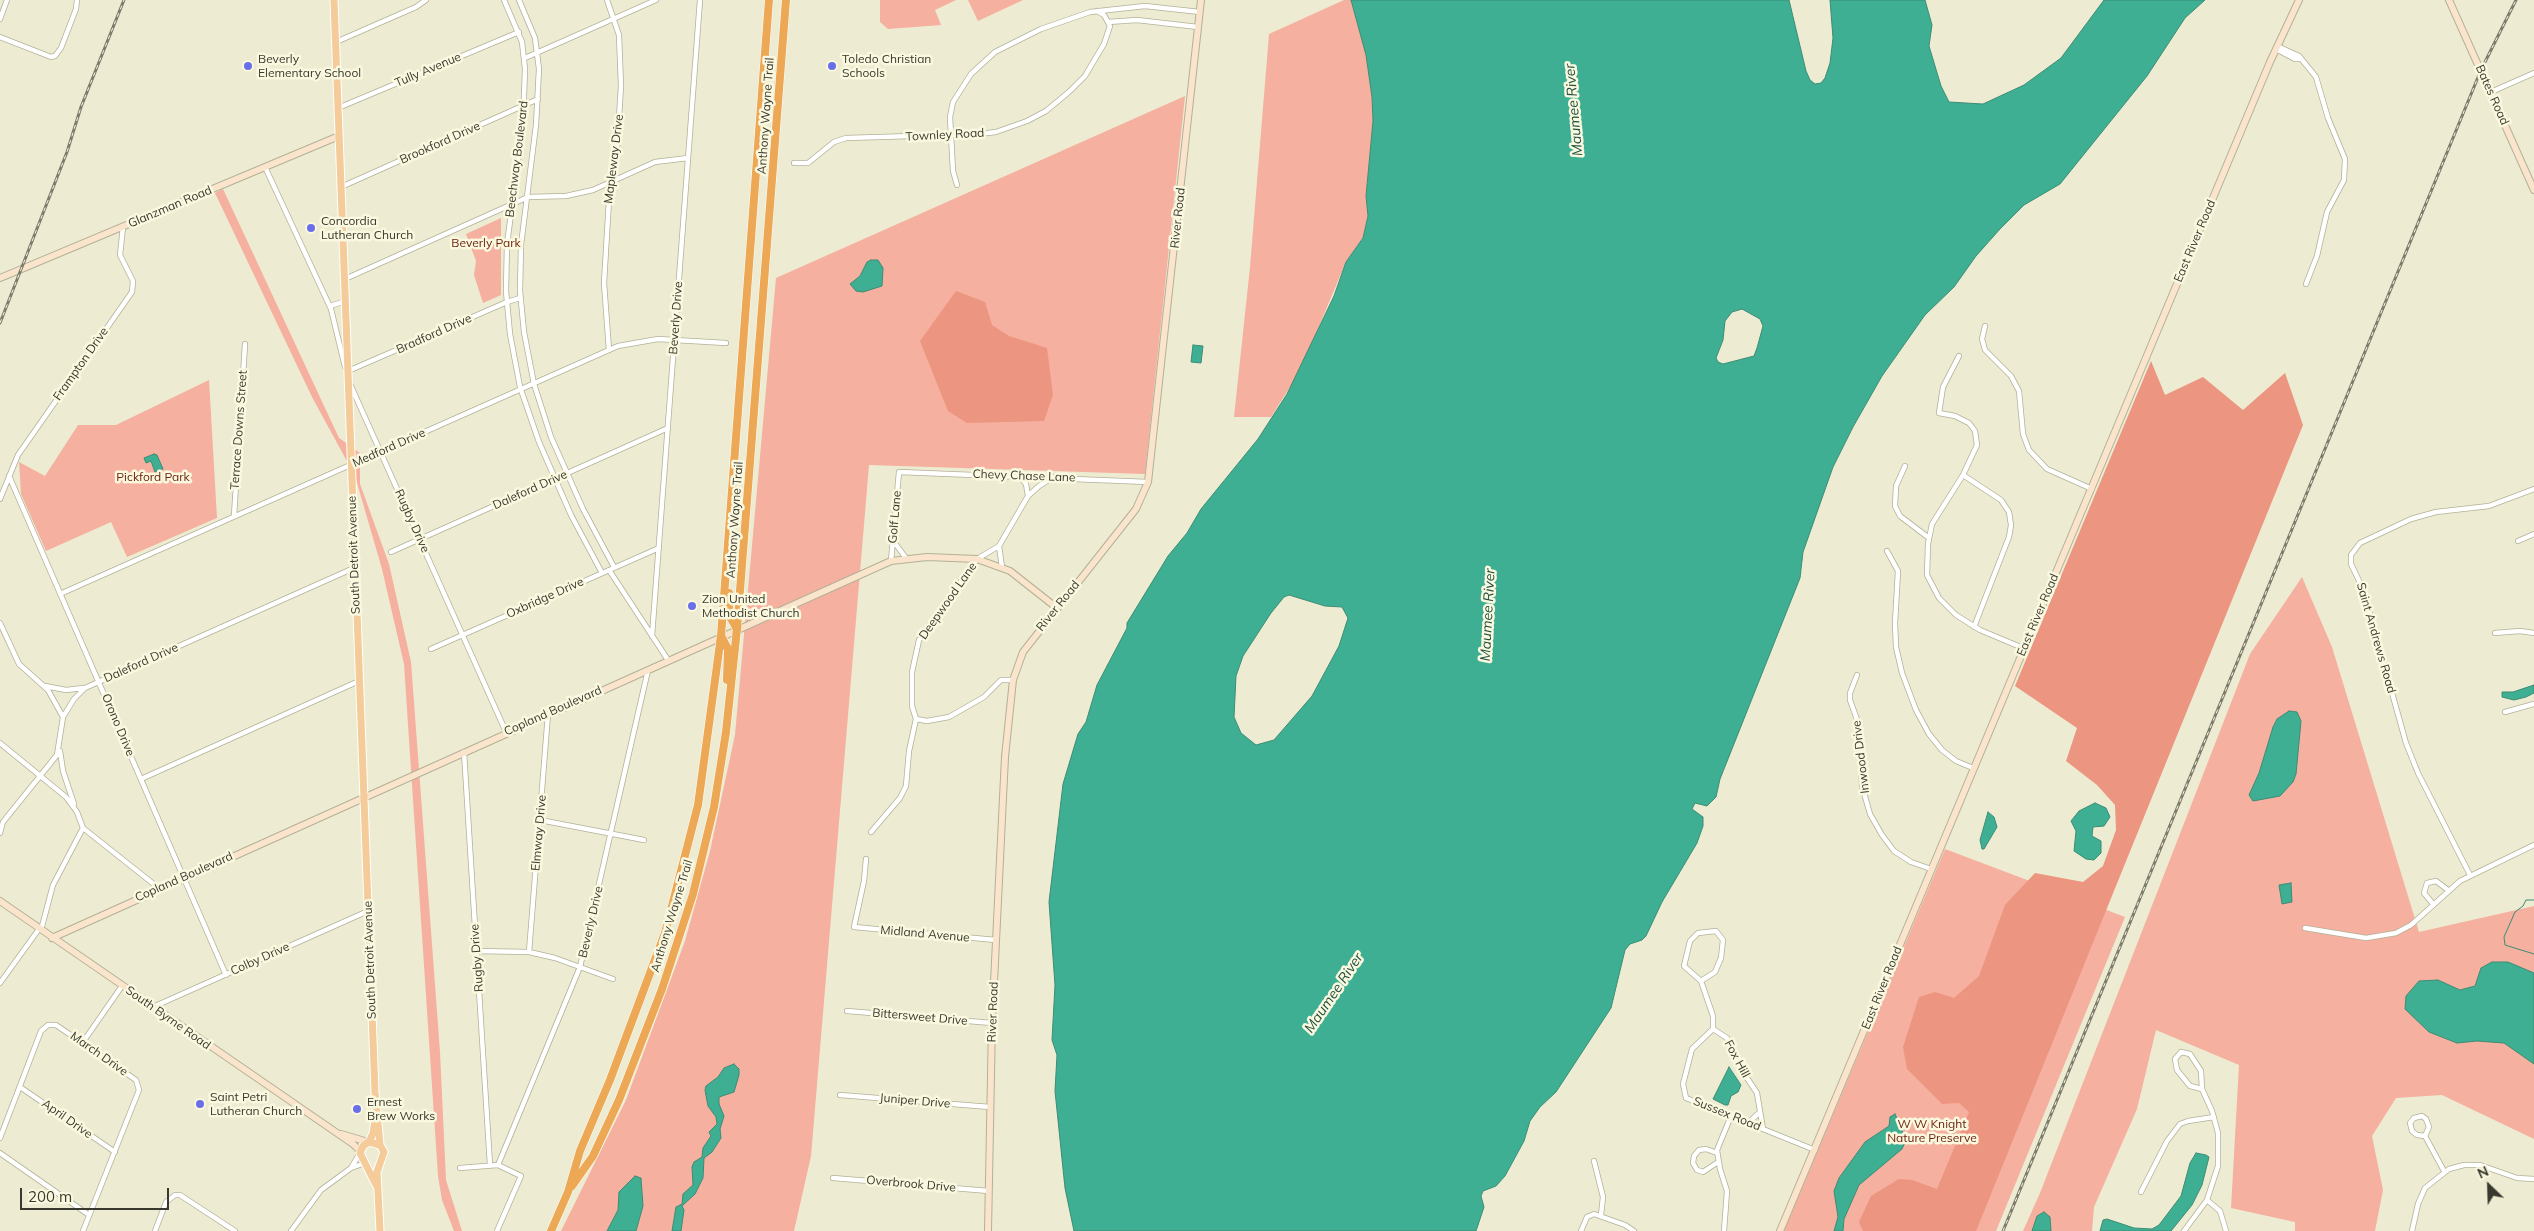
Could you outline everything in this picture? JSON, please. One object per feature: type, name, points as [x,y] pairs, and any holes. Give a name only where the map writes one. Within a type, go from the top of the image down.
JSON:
[{"type":"highway","name":"Anthony Wayne Trail","points":[[551,1231],[568,1192],[580,1150],[610,1080],[665,933],[698,805],[721,636],[770,0]]},
{"type":"highway","name":"Anthony Wayne Trail","points":[[568,1192],[593,1156],[619,1100],[662,989],[693,894],[714,807],[726,732],[737,629],[786,0]]},
{"type":"highway","points":[[728,552],[729,615],[737,629]]},
{"type":"highway","points":[[721,636],[728,649],[726,732]]},
{"type":"main road","name":"South Detroit Avenue","points":[[334,0],[376,1110],[380,1145],[384,1152],[380,1162],[378,1190],[380,1231]]},
{"type":"main road","name":"South Detroit Avenue","points":[[376,1110],[373,1133],[361,1152],[378,1190]]},
{"type":"main road","points":[[369,1142],[380,1145]]},
{"type":"main road","points":[[366,1163],[373,1165],[380,1162]]},
{"type":"street","points":[[0,19],[7,0]]},
{"type":"street","points":[[0,37],[51,57],[55,56],[61,48],[76,9],[77,0]]},
{"type":"street","points":[[336,42],[416,7],[426,0]]},
{"type":"street","name":"Beechway Boulevard","points":[[504,0],[519,32],[524,58],[524,106],[507,244],[507,302],[510,334],[521,389],[539,442],[571,515],[602,573]]},
{"type":"street","name":"Beechway Boulevard","points":[[519,0],[530,24],[538,52],[538,99],[521,245],[520,298],[524,332],[534,384],[546,423],[590,524],[614,568]]},
{"type":"street","name":"Mapleway Drive","points":[[606,0],[615,19],[619,35],[621,95],[617,149],[610,183],[604,283],[609,350]]},
{"type":"street","points":[[524,58],[656,0]]},
{"type":"street","name":"Beverly Drive","points":[[652,636],[700,0]]},
{"type":"street","name":"River Road","points":[[988,1231],[992,1023],[1005,757],[1013,680],[1023,652],[1136,509],[1148,482],[1201,0]]},
{"type":"street","name":"East River Road","points":[[1780,1231],[2276,47],[2299,0]]},
{"type":"street","name":"Bates Road","points":[[2449,0],[2534,190]]},
{"type":"street","points":[[957,185],[953,171],[950,117],[953,102],[962,86],[980,64],[1008,45],[1041,29],[1097,11],[1145,6],[1200,12]]},
{"type":"street","points":[[1097,11],[1108,22],[1137,20],[1198,27]]},
{"type":"street","name":"Townley Road","points":[[794,163],[808,163],[834,142],[846,138],[951,136],[996,132],[1027,121],[1046,111],[1085,76],[1104,44],[1110,26],[1108,22]]},
{"type":"street","name":"Tully Avenue","points":[[338,108],[519,32]]},
{"type":"street","points":[[2276,47],[2295,59],[2301,59],[2312,70],[2319,84],[2328,118],[2343,151],[2346,166],[2341,186],[2327,212],[2317,256],[2306,284]]},
{"type":"street","points":[[2491,92],[2534,73]]},
{"type":"street","name":"Brookford Drive","points":[[341,187],[538,99]]},
{"type":"street","name":"Glanzman Road","points":[[0,278],[339,136]]},
{"type":"street","points":[[345,279],[526,198],[538,195],[566,196],[593,190],[655,162],[688,158]]},
{"type":"street","name":"Rugby Drive","points":[[265,167],[330,306],[349,380],[506,732]]},
{"type":"street","name":"Frampton Drive","points":[[0,499],[23,447],[132,292],[133,281],[120,256],[122,227]]},
{"type":"street","name":"Bradford Drive","points":[[348,371],[520,298]]},
{"type":"street","points":[[330,306],[346,301]]},
{"type":"street","points":[[1985,326],[1982,338],[1985,350],[2011,376],[2019,391],[2023,434],[2029,450],[2047,469],[2092,489]]},
{"type":"street","name":"Medford Drive","points":[[60,594],[609,350],[644,340],[675,339],[726,343]]},
{"type":"street","name":"Terrace Downs Street","points":[[234,516],[245,344]]},
{"type":"street","points":[[1959,356],[1943,387],[1939,414],[1962,418],[1975,431],[1976,448],[1963,475],[1938,514],[1929,538],[1926,568],[1933,589],[1947,607],[1974,627],[2024,648]]},
{"type":"street","name":"Daleford Drive","points":[[391,552],[668,428]]},
{"type":"street","points":[[1905,466],[1896,486],[1895,506],[1900,516],[1929,538]]},
{"type":"street","name":"Chevy Chase Lane","points":[[899,472],[1148,482]]},
{"type":"street","name":"Golf Lane","points":[[891,561],[899,472]]},
{"type":"street","points":[[1963,475],[2001,500],[2009,512],[2012,525],[1974,627]]},
{"type":"street","name":"Orono Drive","points":[[9,476],[226,975]]},
{"type":"street","points":[[1019,476],[1026,484],[1028,496]]},
{"type":"street","name":"Deepwood Lane","points":[[871,832],[905,791],[909,752],[916,719],[911,691],[916,649],[924,632],[957,591],[977,559],[999,546],[1028,496],[1053,477]]},
{"type":"street","name":"Saint Andrews Road","points":[[2470,876],[2422,781],[2406,743],[2363,589],[2351,564],[2351,554],[2360,543],[2410,519],[2436,512],[2489,506],[2534,489]]},
{"type":"street","points":[[2518,541],[2534,534]]},
{"type":"street","points":[[893,541],[906,558]]},
{"type":"street","points":[[999,546],[1002,567]]},
{"type":"street","name":"Oxbridge Drive","points":[[431,649],[659,548]]},
{"type":"street","points":[[1887,551],[1898,571],[1894,634],[1902,673],[1913,702],[1924,725],[1938,746],[1956,760],[1973,768]]},
{"type":"street","name":"Copland Boulevard","points":[[52,938],[363,796],[891,561],[927,557],[977,559],[1002,567],[1057,608]]},
{"type":"street","name":"Daleford Drive","points":[[0,833],[1,821],[56,755],[60,746],[63,717],[74,699],[85,688],[354,568]]},
{"type":"street","points":[[609,570],[668,660]]},
{"type":"street","points":[[0,623],[19,664],[53,697],[63,717]]},
{"type":"street","points":[[2496,633],[2520,631],[2534,633]]},
{"type":"street","name":"Beverly Drive","points":[[498,1165],[580,966],[612,833],[648,668]]},
{"type":"street","name":"Inwood Drive","points":[[1857,675],[1850,696],[1858,725],[1862,786],[1870,814],[1894,851],[1911,862],[1931,869]]},
{"type":"street","points":[[916,719],[927,721],[949,717],[984,697],[1001,680],[1013,680]]},
{"type":"street","points":[[141,778],[360,681]]},
{"type":"street","points":[[41,685],[66,690],[85,688]]},
{"type":"street","points":[[2505,712],[2534,704]]},
{"type":"street","name":"Elmway Drive","points":[[529,952],[548,713]]},
{"type":"street","points":[[0,743],[66,797],[77,812]]},
{"type":"street","points":[[60,746],[61,764],[83,828],[160,888]]},
{"type":"street","name":"Rugby Drive","points":[[464,751],[490,1165]]},
{"type":"street","points":[[540,820],[644,840]]},
{"type":"street","points":[[0,983],[40,929],[53,885],[83,828]]},
{"type":"street","points":[[2305,928],[2366,938],[2386,936],[2410,925],[2448,890],[2470,876],[2534,845]]},
{"type":"street","name":"Midland Avenue","points":[[866,858],[864,881],[854,927],[996,940]]},
{"type":"street","points":[[2433,904],[2424,893],[2427,883],[2436,881],[2448,890]]},
{"type":"street","name":"South Byrne Road","points":[[0,901],[361,1152]]},
{"type":"street","name":"Colby Drive","points":[[153,1007],[368,912]]},
{"type":"street","name":"Fox Hill","points":[[1701,982],[1715,972],[1721,958],[1723,940],[1716,931],[1698,933],[1690,941],[1684,966],[1701,982],[1713,1016],[1713,1029],[1727,1038],[1743,1072],[1757,1093],[1763,1129]]},
{"type":"street","points":[[477,951],[529,952],[580,966],[613,979]]},
{"type":"street","points":[[83,1042],[122,986]]},
{"type":"street","name":"Bittersweet Drive","points":[[847,1011],[992,1023]]},
{"type":"street","name":"March Drive","points":[[20,1087],[41,1031],[52,1024],[83,1042],[136,1080],[139,1090],[115,1152]]},
{"type":"street","name":"Sussex Road","points":[[1713,1029],[1692,1049],[1682,1089],[1686,1098],[1815,1150]]},
{"type":"street","points":[[2184,1231],[2207,1200],[2216,1177],[2219,1155],[2214,1117],[2202,1090],[2203,1077],[2195,1061],[2186,1052],[2178,1054],[2175,1062],[2181,1076],[2190,1086],[2202,1090]]},
{"type":"street","points":[[0,1138],[20,1087]]},
{"type":"street","name":"April Drive","points":[[20,1087],[115,1152]]},
{"type":"street","name":"Juniper Drive","points":[[840,1095],[990,1107]]},
{"type":"street","points":[[1748,1123],[1760,1112]]},
{"type":"street","points":[[1724,1231],[1727,1191],[1717,1154],[1731,1116]]},
{"type":"street","points":[[2422,1116],[2426,1119],[2429,1127],[2425,1136],[2417,1135],[2412,1131],[2410,1123],[2414,1118],[2422,1116]]},
{"type":"street","points":[[2142,1192],[2167,1142],[2180,1124],[2214,1117]]},
{"type":"street","name":"South Byrne Road","points":[[337,1134],[369,1142]]},
{"type":"street","points":[[2425,1136],[2444,1171]]},
{"type":"street","points":[[1717,1154],[1706,1149],[1699,1150],[1694,1156],[1693,1163],[1697,1170],[1703,1172],[1718,1162]]},
{"type":"street","points":[[83,1231],[115,1152]]},
{"type":"street","points":[[291,1231],[317,1194],[350,1168],[361,1152]]},
{"type":"street","points":[[0,1153],[89,1215]]},
{"type":"street","points":[[1594,1161],[1603,1197],[1601,1215]]},
{"type":"street","points":[[350,1168],[366,1163]]},
{"type":"street","points":[[460,1168],[498,1165],[521,1176],[497,1231]]},
{"type":"street","points":[[2412,1231],[2420,1196],[2432,1181],[2444,1171],[2464,1165],[2480,1165],[2517,1178],[2534,1179]]},
{"type":"street","name":"Overbrook Drive","points":[[833,1178],[989,1191]]},
{"type":"street","points":[[155,1231],[166,1202],[175,1195],[185,1196],[234,1231]]},
{"type":"street","points":[[2207,1200],[2220,1211],[2226,1231]]},
{"type":"street","points":[[1582,1231],[1589,1215],[1601,1215],[1634,1231]]},
{"type":"green space","points":[[880,0],[956,0],[935,10],[941,25],[888,29],[880,22]]},
{"type":"green space","points":[[968,0],[1023,0],[978,21]]},
{"type":"green space","points":[[1344,0],[1351,0],[1366,55],[1372,97],[1373,121],[1366,196],[1368,216],[1363,238],[1346,262],[1300,371],[1271,417],[1234,417],[1250,267],[1269,34]]},
{"type":"green space","points":[[1185,96],[1145,474],[869,465],[811,1156],[794,1231],[561,1231],[626,1100],[685,941],[710,851],[735,735],[776,278]]},
{"type":"green space","points":[[223,189],[339,438],[360,453],[360,484],[389,564],[411,662],[440,1052],[446,1180],[462,1231],[454,1231],[442,1200],[438,1176],[404,664],[382,569],[355,476],[312,397],[215,193]]},
{"type":"green space","name":"Beverly Park","points":[[501,218],[501,295],[483,303],[474,275],[476,261],[466,234]]},
{"type":"green space","name":"Pickford Park","points":[[209,380],[217,518],[127,557],[111,522],[46,551],[21,494],[19,462],[45,476],[78,425],[116,425]]},
{"type":"green space","points":[[2302,577],[2332,647],[2419,932],[2534,906],[2534,1139],[2442,1095],[2396,1098],[2372,1136],[2383,1190],[2375,1231],[2295,1231],[2295,1222],[2231,1208],[2239,1065],[2156,1030],[2137,1109],[2094,1207],[2092,1231],[2023,1231],[2040,1193],[2250,654]]},
{"type":"green space","name":"W W Knight Nature Preserve","points":[[1945,849],[2125,917],[1996,1231],[1784,1231]]},
{"type":"shaded area","points":[[956,291],[985,302],[992,325],[1009,336],[1047,348],[1053,395],[1044,421],[967,423],[948,411],[920,341]]},
{"type":"shaded area","points":[[2151,361],[2165,395],[2203,377],[2243,410],[2285,373],[2303,425],[1976,1231],[1863,1231],[1859,1222],[1871,1196],[1899,1179],[1912,1180],[1937,1189],[1969,1112],[1959,1103],[1942,1104],[1907,1069],[1903,1047],[1919,997],[1935,992],[1954,998],[1979,976],[2005,905],[2035,873],[2083,882],[2103,866],[2116,830],[2115,805],[2097,785],[2066,761],[2077,728],[2015,686]]},
{"type":"water","name":"Maumee River","points":[[1351,0],[1789,0],[1806,71],[1810,80],[1815,84],[1821,83],[1825,78],[1830,63],[1833,38],[1830,0],[1925,0],[1932,25],[1929,46],[1941,86],[1949,102],[1983,104],[2024,85],[2061,58],[2104,0],[2205,0],[2185,18],[2147,76],[2060,184],[2024,205],[2000,229],[1976,256],[1954,287],[1925,315],[1882,376],[1833,467],[1803,552],[1800,578],[1720,779],[1716,797],[1707,806],[1695,803],[1692,809],[1703,817],[1703,826],[1697,843],[1662,902],[1646,936],[1642,940],[1630,944],[1625,950],[1611,1008],[1556,1092],[1540,1107],[1530,1121],[1524,1141],[1505,1176],[1496,1186],[1483,1191],[1481,1196],[1484,1207],[1476,1231],[1074,1231],[1065,1188],[1055,1091],[1057,1055],[1052,1040],[1055,985],[1049,902],[1063,784],[1078,734],[1086,722],[1097,685],[1127,628],[1127,623],[1168,556],[1187,533],[1201,509],[1258,439],[1287,394],[1334,296],[1346,262],[1363,238],[1368,216],[1366,196],[1373,121],[1372,97],[1366,55]],"holes":[[[1742,309],[1760,319],[1763,326],[1757,348],[1754,356],[1723,364],[1718,362],[1716,358],[1723,340],[1725,321],[1732,312]],[[1289,595],[1325,606],[1342,607],[1348,618],[1339,646],[1312,696],[1274,740],[1256,745],[1241,733],[1234,717],[1236,676],[1243,656],[1271,613],[1284,597]]]},
{"type":"water","points":[[878,260],[883,268],[882,286],[863,292],[856,291],[850,284],[860,276],[867,262]]},
{"type":"water","points":[[1193,345],[1203,346],[1201,363],[1191,362]]},
{"type":"water","points":[[154,454],[157,455],[163,469],[155,472],[151,461],[146,463],[144,458]]},
{"type":"water","points":[[2534,685],[2534,693],[2526,697],[2514,700],[2502,697],[2502,692],[2513,692]]},
{"type":"water","points":[[2289,711],[2297,712],[2301,721],[2296,774],[2293,782],[2280,796],[2253,801],[2249,795],[2259,773],[2273,727],[2277,719]]},
{"type":"water","points":[[2095,803],[2106,808],[2110,817],[2104,826],[2093,827],[2092,836],[2101,841],[2101,853],[2094,860],[2086,859],[2074,851],[2076,831],[2071,821],[2079,811]]},
{"type":"water","points":[[1988,812],[1994,817],[1997,827],[1984,849],[1982,849],[1980,840]]},
{"type":"water","points":[[2291,883],[2292,902],[2282,904],[2279,885]]},
{"type":"water","points":[[2492,962],[2508,962],[2534,973],[2534,1064],[2504,1043],[2477,1041],[2457,1043],[2429,1032],[2405,1009],[2406,996],[2419,981],[2438,980],[2460,990],[2475,986],[2481,968]]},
{"type":"water","points":[[734,1064],[739,1069],[739,1075],[734,1092],[719,1097],[719,1104],[724,1116],[720,1129],[721,1138],[712,1152],[704,1158],[703,1178],[695,1194],[682,1206],[684,1210],[681,1231],[672,1231],[676,1207],[682,1204],[683,1194],[693,1185],[692,1167],[694,1162],[702,1157],[703,1148],[711,1136],[709,1132],[717,1124],[716,1117],[708,1106],[706,1086],[718,1077],[724,1068]]},
{"type":"water","points":[[1729,1067],[1741,1085],[1738,1092],[1731,1096],[1728,1105],[1725,1105],[1713,1099]]},
{"type":"water","points":[[1895,1114],[1906,1140],[1902,1149],[1859,1185],[1844,1219],[1843,1231],[1834,1231],[1838,1217],[1834,1191],[1839,1178],[1865,1142],[1889,1126],[1890,1117]]},
{"type":"water","points":[[2196,1153],[2209,1157],[2202,1185],[2192,1205],[2171,1231],[2100,1231],[2103,1220],[2107,1219],[2134,1228],[2152,1229],[2159,1225],[2181,1196],[2190,1163]]},
{"type":"water","points":[[635,1176],[641,1178],[643,1206],[636,1231],[607,1231],[618,1210],[619,1192]]},
{"type":"water","points":[[2044,1212],[2050,1217],[2051,1231],[2032,1231],[2037,1216]]},
{"type":"waterway","points":[[2534,900],[2526,900],[2523,906],[2515,912],[2504,937],[2505,945],[2534,954]]},
{"type":"railway","points":[[0,323],[67,152],[81,107],[124,0]]},
{"type":"railway","points":[[2003,1231],[2481,70],[2516,0]]},
{"type":"place","name":"Beverly Elementary School","points":[[248,66]]},
{"type":"place","name":"Toledo Christian Schools","points":[[832,66]]},
{"type":"place","name":"Concordia Lutheran Church","points":[[311,228]]},
{"type":"place","name":"Zion United Methodist Church","points":[[692,606]]},
{"type":"place","name":"Saint Petri Lutheran Church","points":[[200,1104]]},
{"type":"place","name":"Ernest Brew Works","points":[[357,1109]]}]
